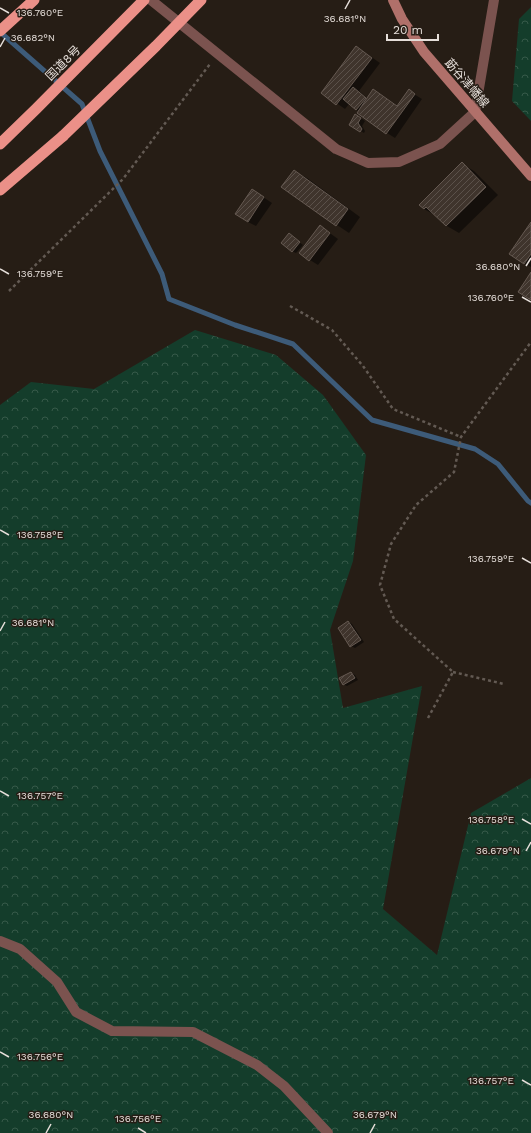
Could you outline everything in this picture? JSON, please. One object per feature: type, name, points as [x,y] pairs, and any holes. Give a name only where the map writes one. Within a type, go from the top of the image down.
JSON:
[{"type":"highway","points":[[0,31],[34,0]]},
{"type":"highway","name":"国道8号","points":[[0,144],[144,0]]},
{"type":"highway","points":[[0,190],[64,136],[201,0]]},
{"type":"main road","name":"莇谷津幡線","points":[[393,0],[402,19],[424,52],[531,176]]},
{"type":"street","points":[[151,0],[336,149],[368,163],[399,162],[440,144],[475,112],[494,0]]},
{"type":"street","points":[[0,941],[20,949],[57,982],[76,1012],[112,1031],[193,1032],[257,1065],[284,1086],[328,1133]]},
{"type":"path","points":[[9,291],[123,179],[217,54]]},
{"type":"path","points":[[290,306],[332,330],[363,366],[393,408],[461,437]]},
{"type":"path","points":[[504,684],[453,672],[394,619],[380,585],[391,544],[416,505],[454,472],[461,437],[531,342]]},
{"type":"path","points":[[428,718],[453,672]]},
{"type":"green space","points":[[531,7],[531,121],[512,101],[519,19]]},
{"type":"green space","points":[[195,330],[276,355],[323,395],[366,455],[353,561],[330,630],[343,708],[422,686],[383,909],[437,955],[471,813],[531,778],[531,1133],[0,1133],[0,405],[31,382],[94,389]]},
{"type":"building","points":[[356,46],[372,58],[336,105],[321,93]]},
{"type":"building","points":[[353,87],[366,98],[356,110],[343,99]]},
{"type":"building","points":[[373,89],[397,106],[409,89],[415,94],[386,134],[357,113]]},
{"type":"building","points":[[355,114],[361,118],[358,123],[362,129],[360,132],[349,125]]},
{"type":"building","points":[[462,162],[486,187],[446,226],[426,207],[424,209],[419,205]]},
{"type":"building","points":[[294,170],[348,209],[336,226],[281,187]]},
{"type":"building","points":[[252,189],[264,197],[248,222],[235,214]]},
{"type":"building","points":[[531,222],[531,254],[524,264],[509,254]]},
{"type":"building","points":[[320,225],[330,233],[309,261],[299,253]]},
{"type":"building","points":[[289,233],[300,242],[292,252],[281,243]]},
{"type":"building","points":[[531,272],[531,300],[518,292]]},
{"type":"building","points":[[348,621],[361,640],[350,647],[338,628]]},
{"type":"building","points":[[351,672],[355,678],[343,685],[339,678]]},
{"type":"waterway","points":[[0,32],[82,104],[100,151],[162,274],[169,299],[235,325],[293,344],[372,420],[475,449],[498,464],[531,503]]}]
